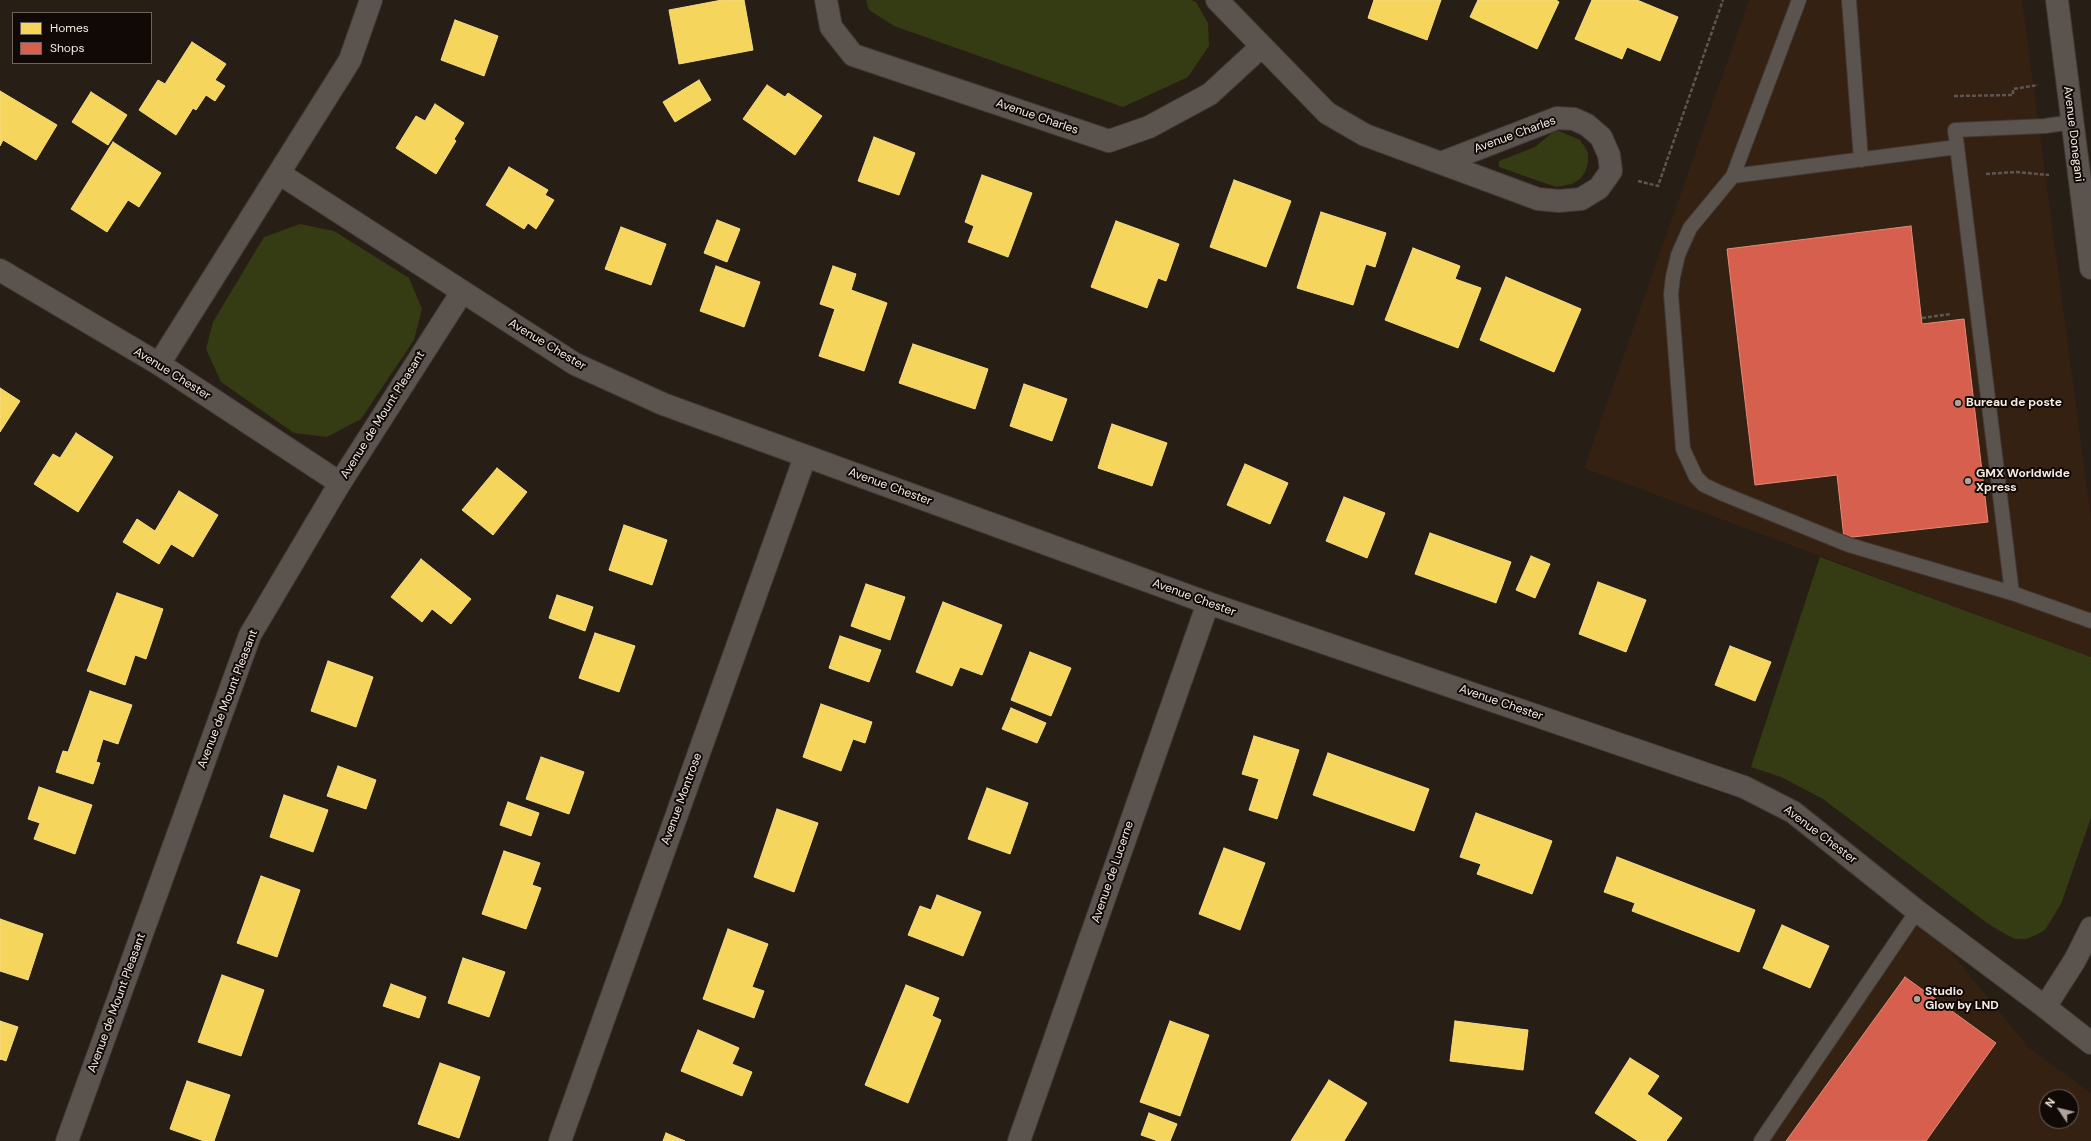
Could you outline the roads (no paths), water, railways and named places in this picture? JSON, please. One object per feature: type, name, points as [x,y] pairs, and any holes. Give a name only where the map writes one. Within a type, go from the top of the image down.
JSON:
[{"type":"street","points":[[159,364],[280,174],[350,60],[371,0]]},
{"type":"street","name":"Avenue Charles","points":[[826,0],[831,27],[854,55],[1109,141],[1149,127],[1210,94],[1261,47]]},
{"type":"street","name":"Avenue Charles","points":[[1217,0],[1261,47],[1327,113],[1365,135],[1441,163],[1538,198],[1559,201],[1581,199],[1599,188],[1611,171],[1609,155],[1601,137],[1587,125],[1574,119],[1557,118],[1441,163]]},
{"type":"street","name":"Avenue Donegani","points":[[2057,0],[2091,268]]},
{"type":"street","name":"Avenue Chester","points":[[280,174],[575,364],[663,404],[1208,603],[1744,787],[1794,812],[1917,911],[2091,1043]]},
{"type":"street","name":"Avenue Chester","points":[[0,270],[159,364],[340,484]]},
{"type":"street","name":"Avenue de Mount Pleasant","points":[[67,1141],[250,635],[340,484],[462,292]]},
{"type":"street","name":"Avenue Montrose","points":[[560,1141],[805,457]]},
{"type":"street","name":"Avenue de Lucerne","points":[[1019,1141],[1208,603]]},
{"type":"street","points":[[2045,1007],[2075,960],[2091,928]]},
{"type":"lane","points":[[1799,0],[1733,176],[1690,228],[1678,256],[1673,277],[1671,294],[1683,449],[1696,477],[1704,485],[1721,493],[1849,545],[2012,593],[2091,622]]},
{"type":"lane","points":[[1849,0],[1861,160]]},
{"type":"lane","points":[[2012,593],[1955,130],[2045,126],[2072,122]]},
{"type":"lane","points":[[1733,176],[1957,147]]},
{"type":"lane","points":[[1761,1141],[1917,911]]},
{"type":"place","name":"Bureau de poste","points":[[1958,403]]},
{"type":"place","name":"GMX Worldwide Xpress","points":[[1968,481]]},
{"type":"place","name":"Studio Glow by LND","points":[[1917,999]]}]
